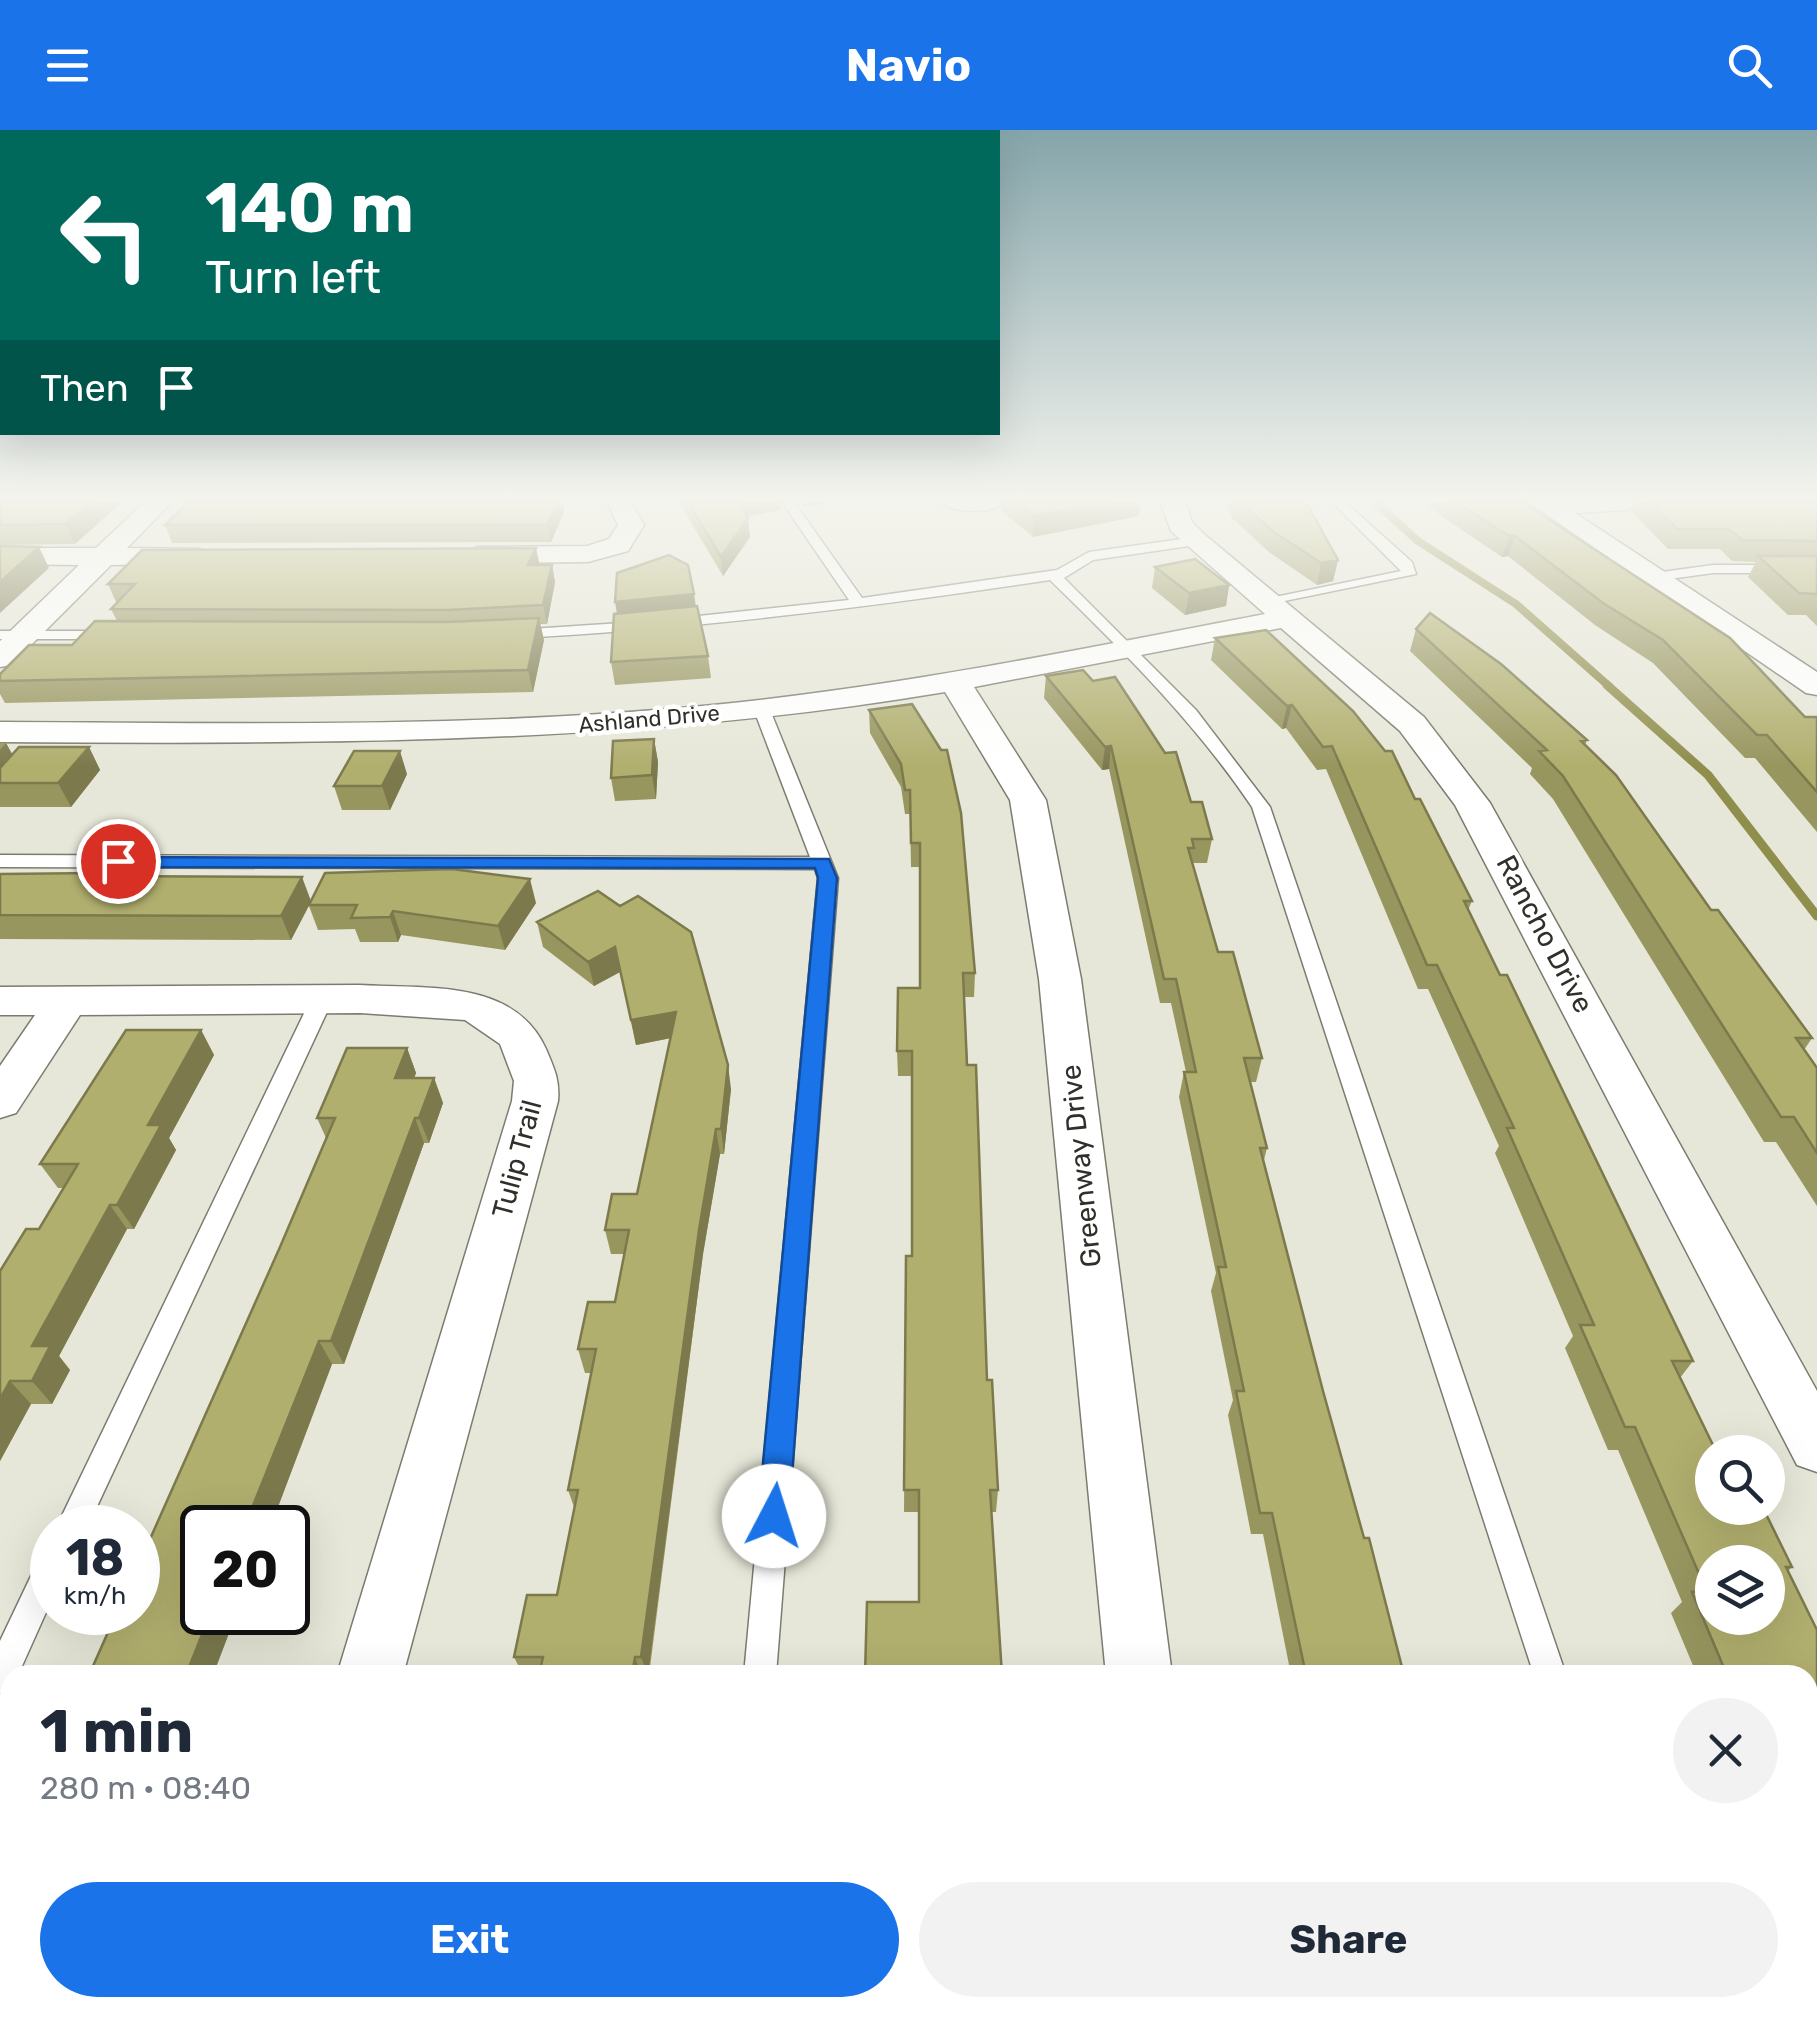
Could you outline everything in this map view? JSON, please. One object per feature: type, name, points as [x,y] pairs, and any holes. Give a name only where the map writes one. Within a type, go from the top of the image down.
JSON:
[{"type":"street","points":[[0,658],[11,635],[63,590]]},
{"type":"street","name":"Rancho Drive","points":[[1256,590],[1412,724],[1472,802],[1817,1446]]},
{"type":"street","points":[[1675,590],[1817,686]]},
{"type":"street","name":"Ashland Drive","points":[[0,732],[500,731],[762,710],[1130,648],[1280,610]]},
{"type":"street","points":[[1761,647],[1798,644]]},
{"type":"street","name":"Greenway Drive","points":[[953,680],[1028,800],[1060,979],[1138,1665]]},
{"type":"street","name":"Tulip Trail","points":[[0,1001],[322,999],[475,1006],[518,1036],[536,1082],[535,1100],[373,1665]]},
{"type":"street","points":[[0,1101],[68,1001]]},
{"type":"lane","points":[[849,590],[859,604]]},
{"type":"lane","points":[[505,634],[645,628],[952,590]]},
{"type":"lane","points":[[1069,590],[1130,648],[1231,760],[1261,807],[1547,1665]]},
{"type":"lane","points":[[1280,610],[1351,590]]},
{"type":"lane","points":[[11,635],[122,635]]},
{"type":"lane","points":[[761,1665],[828,878],[762,710]]},
{"type":"lane","points":[[0,861],[823,863]]},
{"type":"lane","points":[[82,1505],[322,999]]},
{"type":"lane","points":[[5,1665],[30,1613]]},
{"type":"building","points":[[129,590],[546,590],[543,605],[448,610],[111,609]]},
{"type":"building","points":[[616,590],[693,590],[694,594],[615,602]]},
{"type":"building","points":[[1586,590],[1657,590],[1730,638],[1805,717],[1817,717],[1817,792],[1767,735],[1757,735],[1663,640]]},
{"type":"building","points":[[1796,590],[1817,590],[1817,594]]},
{"type":"building","points":[[697,606],[708,656],[611,662],[614,614]]},
{"type":"building","points":[[1430,613],[1501,664],[1587,740],[1581,741],[1616,775],[1711,910],[1718,910],[1812,1038],[1796,1038],[1817,1068],[1817,1153],[1794,1117],[1781,1117],[1563,776],[1539,751],[1547,750],[1416,629]]},
{"type":"building","points":[[539,618],[528,670],[0,681],[0,674],[29,645],[72,645],[95,621],[447,622]]},
{"type":"building","points":[[1266,630],[1353,711],[1385,751],[1392,751],[1472,901],[1464,901],[1500,975],[1507,975],[1693,1361],[1672,1361],[1708,1435],[1695,1435],[1695,1525],[1771,1525],[1781,1545],[1695,1545],[1695,1564],[1635,1427],[1625,1427],[1580,1325],[1594,1325],[1507,1128],[1514,1128],[1437,965],[1427,965],[1332,746],[1323,747],[1292,705],[1287,706],[1215,638]]},
{"type":"building","points":[[1083,670],[1093,681],[1115,677],[1165,753],[1176,752],[1191,802],[1202,802],[1212,839],[1192,839],[1194,848],[1188,848],[1218,952],[1233,952],[1262,1058],[1244,1058],[1267,1148],[1260,1148],[1323,1391],[1364,1538],[1369,1538],[1401,1665],[1304,1665],[1272,1513],[1260,1513],[1236,1391],[1244,1391],[1218,1267],[1226,1267],[1184,1072],[1196,1072],[1176,979],[1164,979],[1111,746],[1105,747],[1046,676]]},
{"type":"building","points":[[912,704],[941,750],[947,750],[961,813],[975,973],[963,973],[967,1065],[976,1065],[987,1380],[992,1380],[998,1490],[990,1490],[1001,1665],[865,1665],[867,1602],[919,1602],[919,1490],[904,1490],[906,1256],[912,1256],[912,1051],[897,1051],[898,988],[920,988],[920,843],[911,843],[910,790],[905,790],[901,764],[869,710]]},
{"type":"building","points":[[654,739],[652,775],[611,778],[613,741]]},
{"type":"building","points":[[19,747],[89,747],[58,783],[0,783],[0,768]]},
{"type":"building","points":[[354,751],[400,751],[382,786],[334,786]]},
{"type":"building","points":[[452,869],[530,879],[498,926],[393,911],[390,917],[351,918],[357,905],[309,905],[325,873]]},
{"type":"building","points":[[94,873],[91,876],[302,877],[281,916],[0,915],[0,874]]},
{"type":"building","points":[[598,891],[620,906],[638,896],[691,932],[728,1065],[721,1129],[716,1129],[699,1230],[641,1657],[635,1657],[634,1665],[541,1665],[543,1657],[514,1657],[527,1595],[557,1595],[578,1490],[568,1490],[596,1349],[578,1349],[588,1302],[615,1302],[629,1230],[605,1230],[612,1194],[637,1194],[676,1012],[631,1020],[615,947],[588,962],[537,922]]},
{"type":"building","points":[[126,1030],[201,1030],[148,1125],[161,1125],[117,1205],[110,1205],[32,1346],[50,1346],[32,1381],[10,1381],[0,1399],[0,1271],[26,1229],[39,1229],[78,1164],[40,1164]]},
{"type":"building","points":[[347,1048],[407,1048],[395,1078],[434,1078],[419,1118],[415,1118],[331,1341],[319,1341],[253,1505],[180,1505],[180,1635],[202,1635],[190,1665],[93,1665],[107,1635],[160,1635],[160,1517],[335,1118],[317,1118]]},
{"type":"building","points":[[1785,1553],[1792,1567],[1786,1567],[1817,1630],[1817,1665],[1723,1665],[1710,1635],[1785,1635]]},
{"type":"waterway","points":[[1494,590],[1516,604],[1610,687]]},
{"type":"waterway","points":[[1607,685],[1708,775],[1817,916]]},
{"type":"route","points":[[118,861],[823,863],[828,878],[774,1516]]}]
